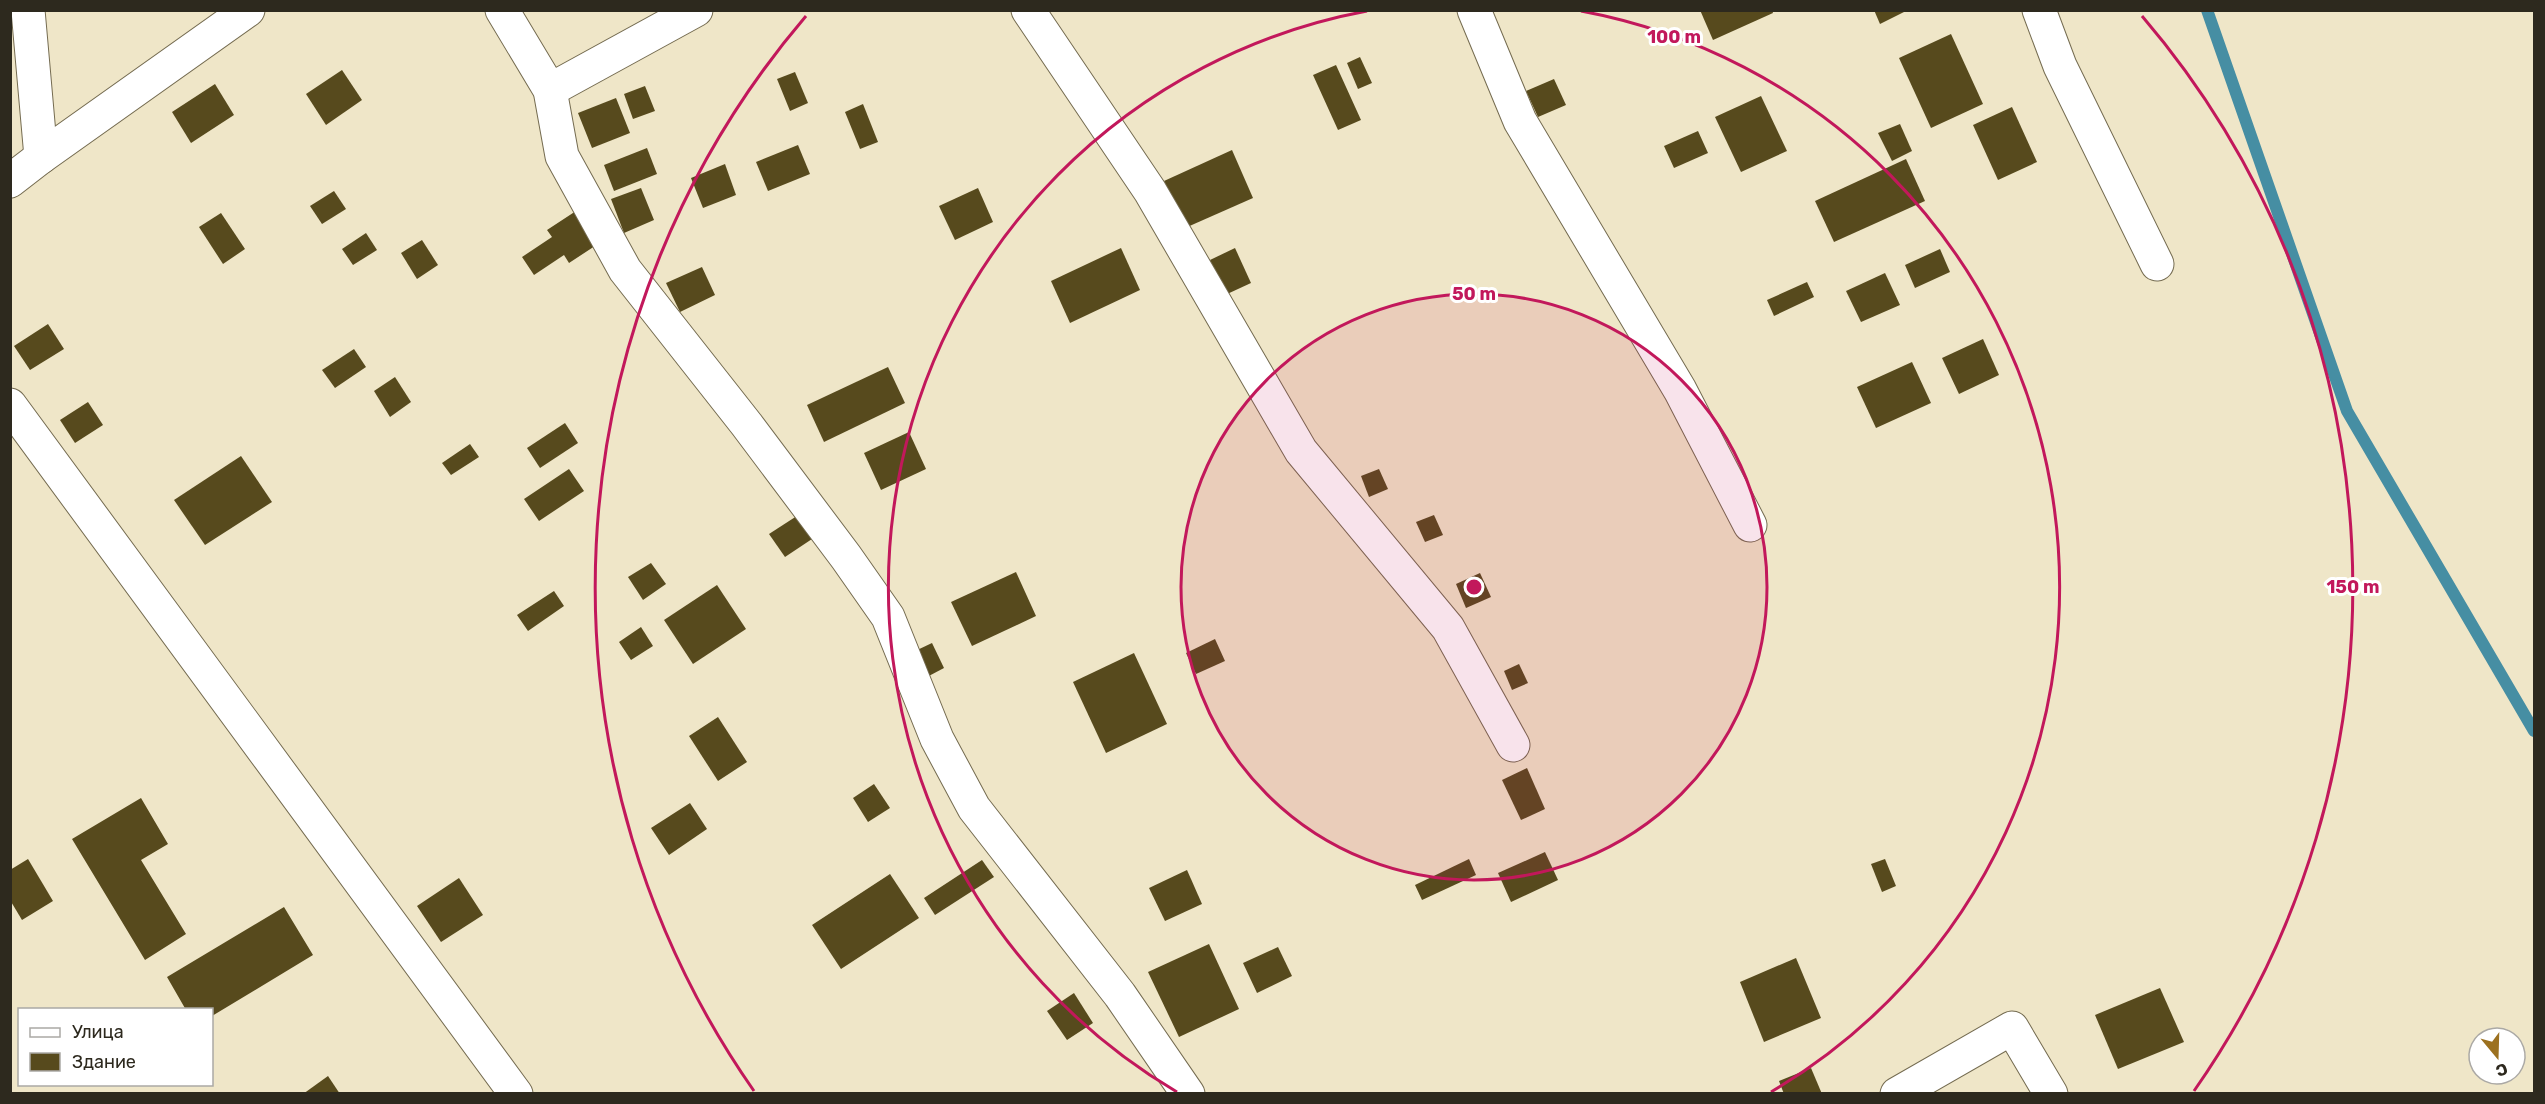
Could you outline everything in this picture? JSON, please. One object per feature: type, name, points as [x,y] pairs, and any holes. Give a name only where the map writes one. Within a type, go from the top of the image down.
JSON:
[{"type":"street","points":[[28,10],[41,157]]},
{"type":"street","points":[[10,181],[248,10]]},
{"type":"street","points":[[502,10],[550,90],[562,156],[625,270],[747,425],[876,600],[888,618],[937,739],[974,808],[1120,995],[1188,1094]]},
{"type":"street","points":[[550,90],[696,10]]},
{"type":"street","points":[[1028,10],[1150,191],[1301,451],[1448,628],[1513,745]]},
{"type":"street","points":[[1474,10],[1520,121],[1680,390],[1750,525]]},
{"type":"street","points":[[2039,10],[2060,66],[2157,264]]},
{"type":"street","points":[[10,405],[516,1094]]},
{"type":"street","points":[[1898,1094],[2012,1028],[2051,1094]]},
{"type":"building","points":[[1700,10],[1772,10],[1773,13],[1713,40]]},
{"type":"building","points":[[1874,10],[1908,10],[1880,24]]},
{"type":"building","points":[[1951,34],[1983,104],[1931,128],[1899,58]]},
{"type":"building","points":[[1360,57],[1372,83],[1358,89],[1347,63]]},
{"type":"building","points":[[1336,65],[1361,120],[1338,130],[1313,75]]},
{"type":"building","points":[[342,70],[362,100],[326,125],[306,94]]},
{"type":"building","points":[[795,72],[808,103],[790,111],[777,79]]},
{"type":"building","points":[[1554,79],[1566,105],[1538,117],[1526,91]]},
{"type":"building","points":[[215,84],[234,115],[191,143],[172,112]]},
{"type":"building","points":[[645,86],[655,111],[633,119],[624,94]]},
{"type":"building","points":[[1761,96],[1787,151],[1741,172],[1715,117]]},
{"type":"building","points":[[616,98],[630,133],[592,148],[578,113]]},
{"type":"building","points":[[863,104],[878,142],[860,149],[845,112]]},
{"type":"building","points":[[2012,107],[2037,162],[1998,180],[1973,125]]},
{"type":"building","points":[[1900,124],[1912,151],[1892,161],[1878,133]]},
{"type":"building","points":[[1698,131],[1708,153],[1674,168],[1664,146]]},
{"type":"building","points":[[798,145],[810,174],[768,191],[756,162]]},
{"type":"building","points":[[647,148],[657,174],[614,191],[604,165]]},
{"type":"building","points":[[1232,150],[1253,198],[1185,228],[1164,181]]},
{"type":"building","points":[[1906,159],[1925,201],[1834,242],[1815,201]]},
{"type":"building","points":[[725,164],[736,195],[703,208],[691,178]]},
{"type":"building","points":[[641,188],[654,220],[624,233],[611,199]]},
{"type":"building","points":[[978,188],[993,222],[955,240],[939,206]]},
{"type":"building","points":[[334,191],[346,209],[322,224],[310,206]]},
{"type":"building","points":[[576,211],[598,244],[569,263],[564,255],[534,275],[522,257],[552,237],[547,230]]},
{"type":"building","points":[[221,213],[245,249],[223,264],[199,227]]},
{"type":"building","points":[[366,233],[377,250],[353,265],[342,249]]},
{"type":"building","points":[[422,240],[438,265],[417,279],[401,253]]},
{"type":"building","points":[[1121,248],[1140,290],[1070,323],[1051,281]]},
{"type":"building","points":[[1235,248],[1251,283],[1225,295],[1210,260]]},
{"type":"building","points":[[1940,249],[1950,272],[1915,288],[1905,265]]},
{"type":"building","points":[[702,267],[715,295],[680,312],[666,283]]},
{"type":"building","points":[[1885,273],[1900,305],[1861,322],[1846,291]]},
{"type":"building","points":[[1807,282],[1814,297],[1774,316],[1767,300]]},
{"type":"building","points":[[48,324],[64,349],[30,370],[14,346]]},
{"type":"building","points":[[1983,339],[1999,375],[1959,394],[1942,358]]},
{"type":"building","points":[[354,349],[366,367],[335,388],[322,370]]},
{"type":"building","points":[[1912,362],[1931,403],[1876,428],[1857,387]]},
{"type":"building","points":[[888,367],[905,403],[824,442],[807,405]]},
{"type":"building","points":[[395,377],[411,402],[390,417],[374,391]]},
{"type":"building","points":[[88,402],[103,425],[75,443],[60,420]]},
{"type":"building","points":[[565,423],[578,443],[540,468],[527,448]]},
{"type":"building","points":[[909,432],[926,469],[881,490],[864,453]]},
{"type":"building","points":[[470,444],[479,457],[451,475],[442,463]]},
{"type":"building","points":[[241,456],[272,502],[205,545],[174,500]]},
{"type":"building","points":[[569,469],[584,491],[539,521],[524,499]]},
{"type":"building","points":[[1379,469],[1388,489],[1369,497],[1361,476]]},
{"type":"building","points":[[803,512],[818,535],[785,557],[769,534]]},
{"type":"building","points":[[1434,515],[1443,535],[1425,542],[1416,522]]},
{"type":"building","points":[[651,563],[666,584],[643,600],[628,577]]},
{"type":"building","points":[[1016,572],[1036,616],[972,646],[951,602]]},
{"type":"building","points":[[1480,573],[1491,597],[1466,608],[1456,584]]},
{"type":"building","points":[[717,585],[746,629],[693,664],[664,620]]},
{"type":"building","points":[[554,591],[564,606],[528,631],[517,615]]},
{"type":"building","points":[[641,627],[653,646],[631,660],[619,642]]},
{"type":"building","points":[[1215,639],[1225,661],[1196,674],[1186,653]]},
{"type":"building","points":[[932,643],[944,668],[925,678],[913,652]]},
{"type":"building","points":[[1134,653],[1167,724],[1106,753],[1073,682]]},
{"type":"building","points":[[1519,664],[1528,683],[1512,690],[1504,671]]},
{"type":"building","points":[[718,717],[747,762],[718,781],[689,736]]},
{"type":"building","points":[[1527,768],[1545,809],[1521,820],[1502,780]]},
{"type":"building","points":[[874,784],[890,808],[868,822],[853,798]]},
{"type":"building","points":[[141,798],[168,844],[141,860],[186,934],[145,960],[72,839]]},
{"type":"building","points":[[690,803],[707,829],[669,855],[651,828]]},
{"type":"building","points":[[1545,852],[1558,880],[1511,902],[1498,873]]},
{"type":"building","points":[[28,859],[53,901],[22,920],[10,900],[10,870]]},
{"type":"building","points":[[1469,859],[1476,875],[1422,900],[1415,885]]},
{"type":"building","points":[[1885,859],[1896,886],[1882,892],[1871,864]]},
{"type":"building","points":[[982,860],[994,877],[935,915],[924,898]]},
{"type":"building","points":[[1187,870],[1202,904],[1165,921],[1149,888]]},
{"type":"building","points":[[890,874],[919,918],[841,969],[812,925]]},
{"type":"building","points":[[459,878],[483,915],[441,942],[417,906]]},
{"type":"building","points":[[284,907],[313,955],[213,1015],[213,1008],[185,1008],[167,977]]},
{"type":"building","points":[[1209,944],[1239,1009],[1179,1037],[1148,972]]},
{"type":"building","points":[[1278,947],[1292,976],[1257,993],[1243,963]]},
{"type":"building","points":[[1796,958],[1821,1018],[1764,1042],[1740,982]]},
{"type":"building","points":[[2160,988],[2184,1042],[2118,1069],[2095,1015]]},
{"type":"building","points":[[1074,993],[1093,1023],[1067,1040],[1047,1011]]},
{"type":"building","points":[[1811,1068],[1822,1094],[1784,1094],[1779,1081]]},
{"type":"building","points":[[328,1076],[340,1094],[303,1094]]},
{"type":"waterway","points":[[2207,10],[2347,411],[2534,731]]}]
